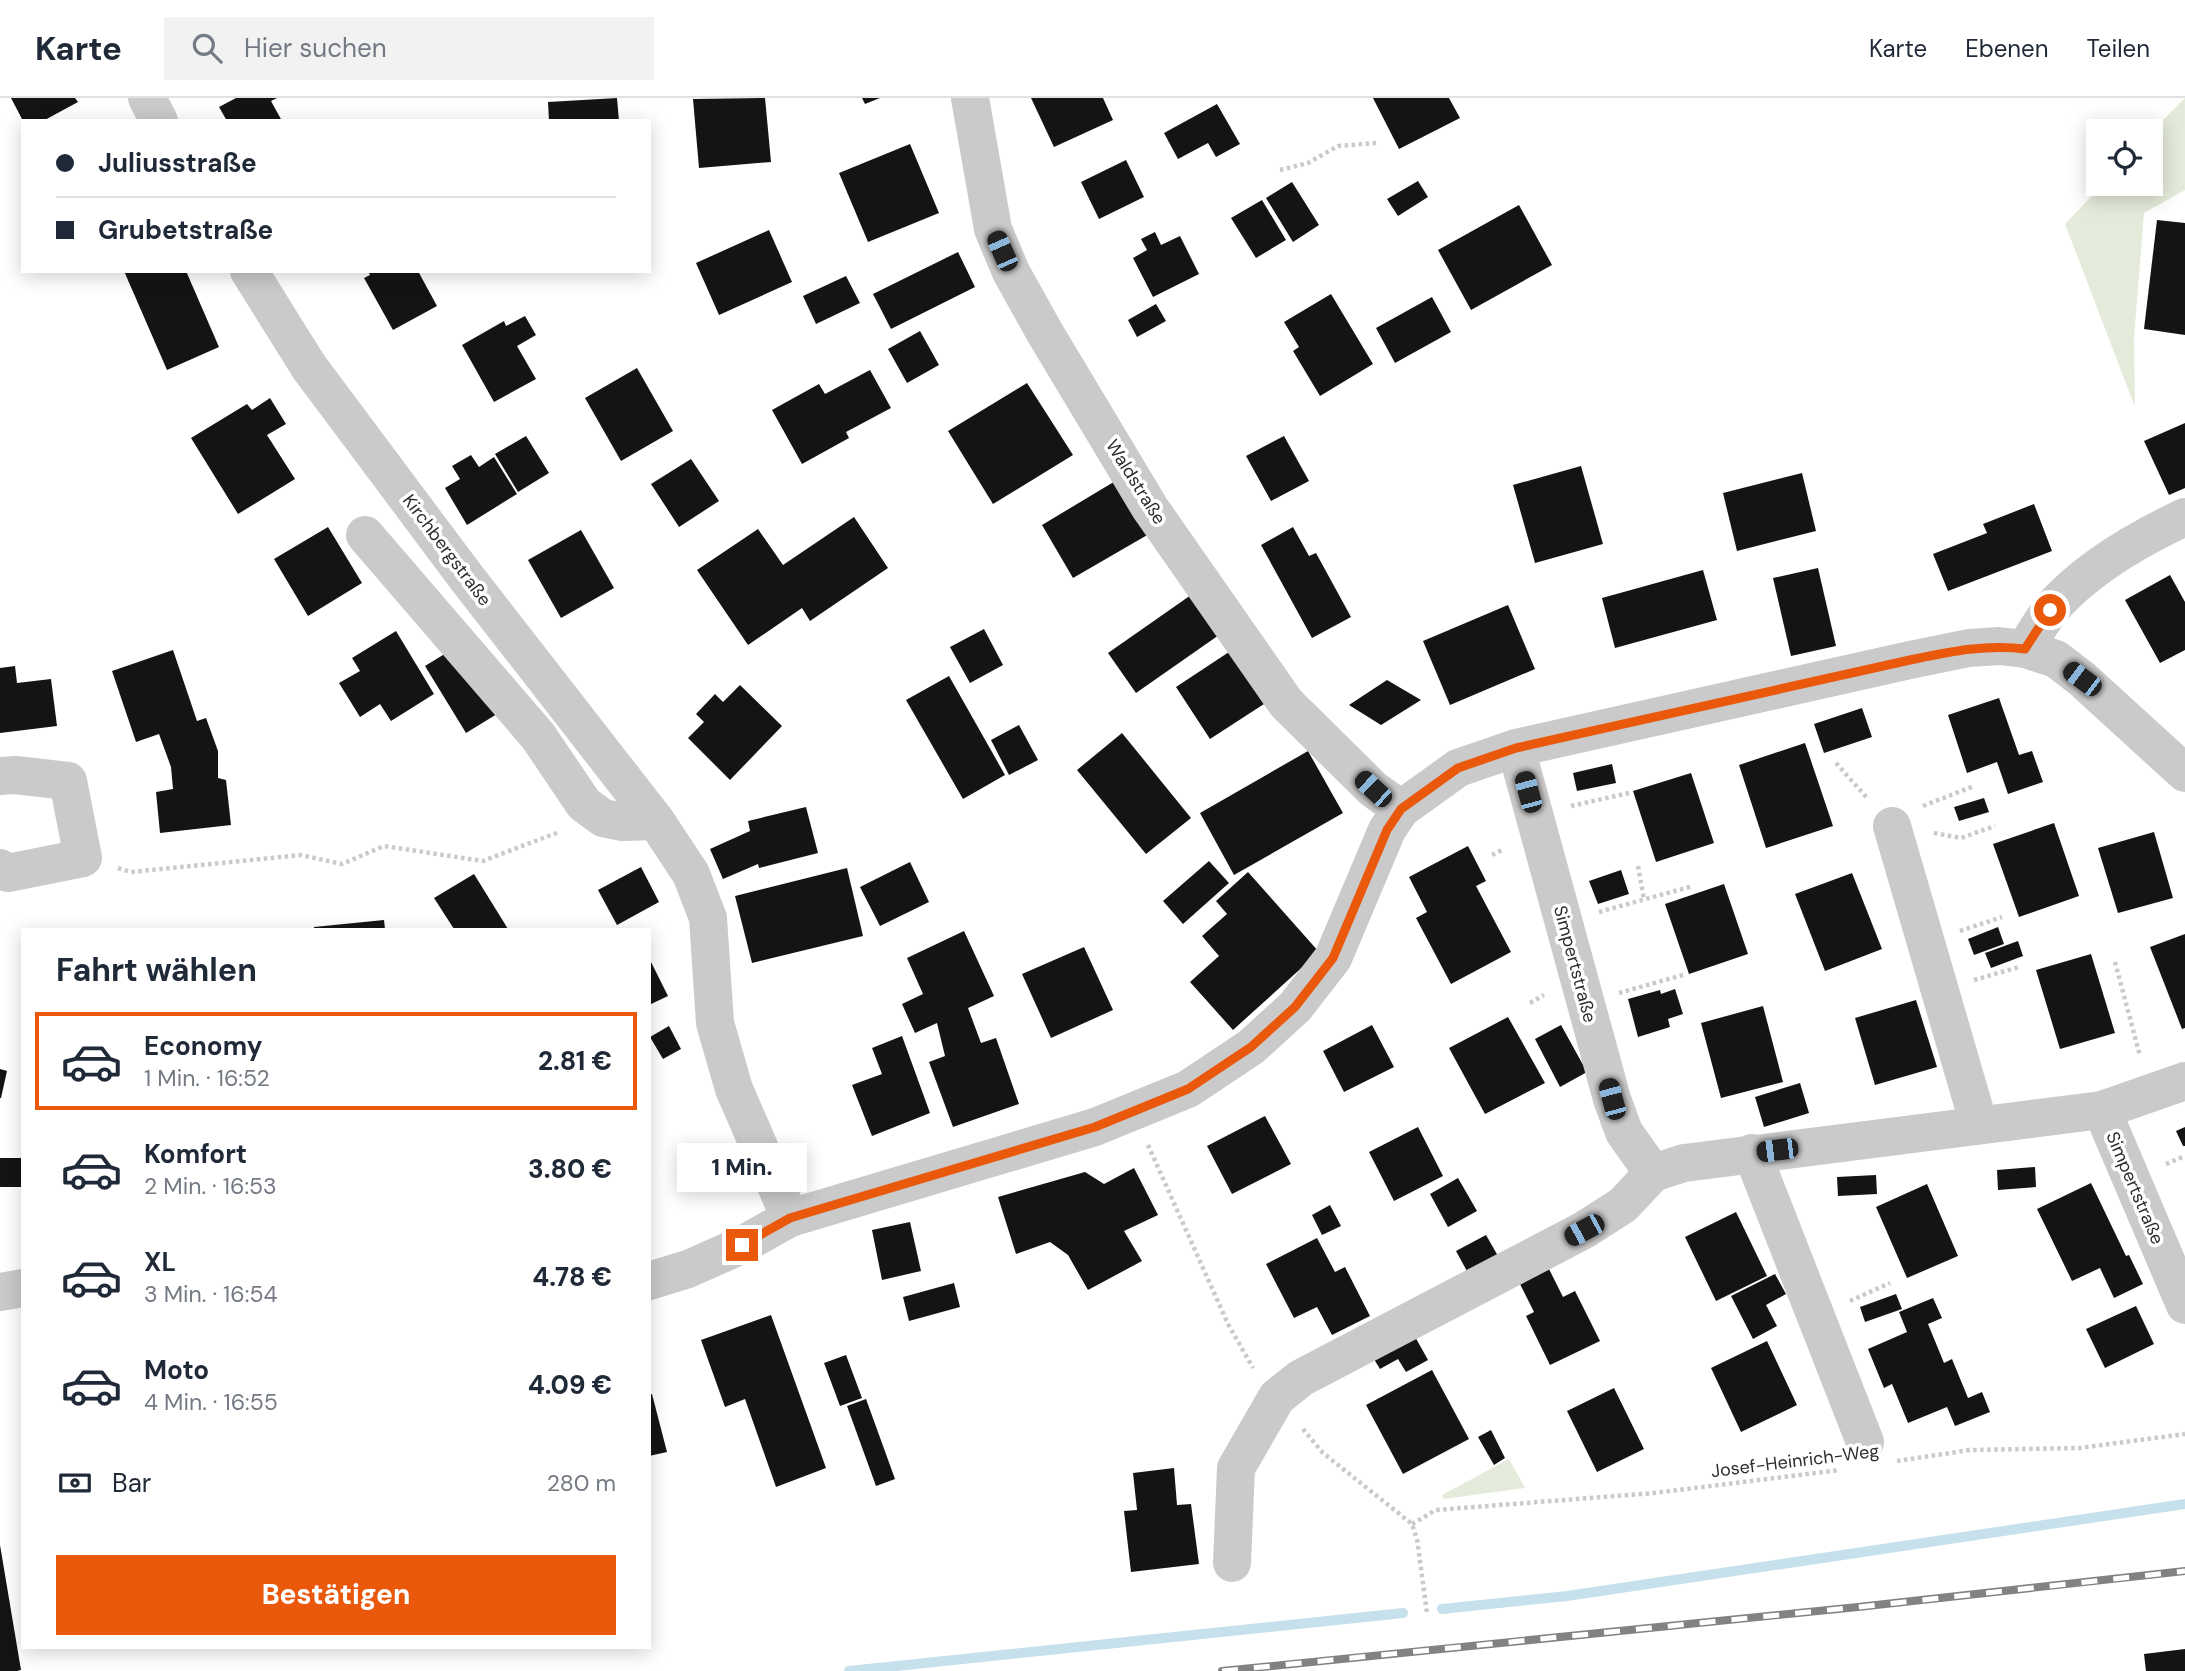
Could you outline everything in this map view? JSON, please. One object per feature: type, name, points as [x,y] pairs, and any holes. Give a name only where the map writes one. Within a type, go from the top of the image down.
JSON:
[{"type":"street","points":[[147,98],[158,119]]},
{"type":"street","name":"Waldstraße","points":[[970,98],[993,229],[1007,261],[1045,333],[1150,508],[1286,703],[1373,789],[1401,809]]},
{"type":"street","name":"Kirchbergstraße","points":[[250,273],[309,366],[466,577],[656,821],[691,874],[708,918],[715,1023],[733,1089],[790,1218]]},
{"type":"street","points":[[2025,649],[2050,610],[2075,584],[2151,533],[2185,516]]},
{"type":"street","points":[[365,535],[538,736],[584,804],[603,818],[624,822],[656,821]]},
{"type":"street","points":[[651,1279],[688,1269],[742,1245],[790,1218],[1046,1142],[1133,1112],[1188,1089],[1251,1047],[1295,1007],[1333,958],[1383,838],[1401,809],[1458,768],[1516,748],[1934,655],[1999,646],[2025,649],[2056,659],[2082,679],[2185,773]]},
{"type":"street","name":"Simpertstraße","points":[[1516,748],[1612,1099],[1624,1132],[1653,1173]]},
{"type":"street","points":[[0,776],[15,775],[68,782],[83,858],[8,873],[0,868]]},
{"type":"street","points":[[1892,826],[1979,1125]]},
{"type":"street","name":"Simpertstraße","points":[[1277,1397],[1301,1378],[1584,1230],[1623,1205],[1653,1173],[1684,1163],[1752,1153],[2102,1110],[2167,1087]]},
{"type":"street","name":"Simpertstraße","points":[[2102,1110],[2185,1305]]},
{"type":"street","points":[[1752,1153],[1866,1458]]},
{"type":"street","points":[[0,1292],[21,1288]]},
{"type":"street","points":[[1233,1563],[1236,1468],[1277,1397]]},
{"type":"path","points":[[1280,170],[1308,163],[1338,146],[1376,143]]},
{"type":"path","points":[[1892,826],[1925,804],[1975,786]]},
{"type":"path","points":[[1534,815],[1629,793]]},
{"type":"path","points":[[83,858],[131,872],[301,855],[342,864],[384,846],[483,861],[569,828],[589,831],[603,818]]},
{"type":"path","points":[[1638,866],[1644,900]]},
{"type":"path","points":[[1563,923],[1693,886]]},
{"type":"path","points":[[2115,962],[2167,1087]]},
{"type":"path","points":[[1940,989],[2019,967]]},
{"type":"path","points":[[1586,1002],[1683,975]]},
{"type":"path","points":[[1133,1112],[1247,1361],[1323,1453],[1412,1524],[1417,1539],[1427,1613]]},
{"type":"path","name":"Josef-Heinrich-Weg","points":[[1412,1524],[1436,1510],[1654,1493],[1866,1458],[1970,1450],[2079,1448],[2185,1434]]},
{"type":"green space","points":[[2185,98],[2185,190],[2144,213],[2134,338],[2135,407],[2065,224],[2092,196],[2163,196],[2163,120]]},
{"type":"green space","points":[[1509,1459],[1525,1488],[1444,1499],[1442,1495]]},
{"type":"building","points":[[11,98],[75,98],[78,102],[47,119],[22,119]]},
{"type":"building","points":[[236,98],[277,98],[271,101],[281,119],[226,119],[219,107]]},
{"type":"building","points":[[617,98],[619,119],[549,119],[548,102]]},
{"type":"building","points":[[765,98],[771,162],[699,168],[693,99]]},
{"type":"building","points":[[862,98],[880,98],[865,104]]},
{"type":"building","points":[[1031,98],[1103,98],[1113,120],[1054,147]]},
{"type":"building","points":[[1373,98],[1449,98],[1460,118],[1399,149]]},
{"type":"building","points":[[1217,104],[1240,144],[1216,157],[1208,143],[1178,159],[1164,133]]},
{"type":"building","points":[[910,144],[939,213],[868,242],[839,173]]},
{"type":"building","points":[[1126,160],[1144,197],[1099,219],[1081,182]]},
{"type":"building","points":[[1418,181],[1428,197],[1398,216],[1387,199]]},
{"type":"building","points":[[1292,182],[1319,225],[1293,242],[1266,198]]},
{"type":"building","points":[[1262,200],[1286,240],[1256,258],[1231,218]]},
{"type":"building","points":[[1519,205],[1552,265],[1471,310],[1438,250]]},
{"type":"building","points":[[2157,220],[2185,223],[2185,335],[2144,329]]},
{"type":"building","points":[[769,230],[792,282],[719,315],[696,263]]},
{"type":"building","points":[[1155,232],[1161,245],[1180,236],[1199,274],[1153,297],[1133,258],[1147,250],[1141,239]]},
{"type":"building","points":[[958,252],[975,287],[891,329],[873,294]]},
{"type":"building","points":[[125,273],[187,273],[219,347],[167,370]]},
{"type":"building","points":[[369,273],[419,273],[437,306],[393,330],[364,278],[370,275]]},
{"type":"building","points":[[846,276],[860,303],[816,324],[803,296]]},
{"type":"building","points":[[1331,294],[1373,364],[1320,396],[1293,351],[1299,347],[1284,322]]},
{"type":"building","points":[[1432,297],[1451,332],[1395,363],[1376,328]]},
{"type":"building","points":[[1156,304],[1166,321],[1137,337],[1128,320]]},
{"type":"building","points":[[525,316],[536,335],[517,346],[536,379],[494,402],[462,345],[504,321],[506,326]]},
{"type":"building","points":[[920,331],[939,365],[907,383],[888,349]]},
{"type":"building","points":[[637,368],[673,431],[621,461],[585,398]]},
{"type":"building","points":[[870,370],[891,408],[846,432],[849,438],[802,464],[772,410],[819,384],[825,394]]},
{"type":"building","points":[[1027,383],[1073,455],[993,504],[948,431]]},
{"type":"building","points":[[270,398],[286,424],[267,435],[295,479],[238,514],[191,438],[247,404],[252,410]]},
{"type":"building","points":[[2185,423],[2185,488],[2169,495],[2144,441]]},
{"type":"building","points":[[526,436],[549,473],[518,492],[495,454]]},
{"type":"building","points":[[1284,436],[1309,481],[1271,501],[1246,456]]},
{"type":"building","points":[[471,455],[479,467],[494,457],[517,494],[467,525],[445,488],[460,479],[452,466]]},
{"type":"building","points":[[691,459],[719,501],[679,527],[651,484]]},
{"type":"building","points":[[1581,466],[1603,544],[1535,563],[1513,485]]},
{"type":"building","points":[[1802,473],[1816,531],[1737,551],[1723,493]]},
{"type":"building","points":[[1117,480],[1149,534],[1073,578],[1042,525]]},
{"type":"building","points":[[2034,504],[2052,551],[1948,591],[1933,554],[1987,533],[1983,524]]},
{"type":"building","points":[[854,517],[888,568],[810,621],[802,608],[748,645],[697,570],[758,529],[783,565]]},
{"type":"building","points":[[328,527],[362,583],[308,616],[274,559]]},
{"type":"building","points":[[1293,527],[1309,556],[1316,553],[1351,617],[1312,638],[1261,545]]},
{"type":"building","points":[[581,530],[614,588],[561,618],[528,560]]},
{"type":"building","points":[[1818,568],[1836,646],[1791,656],[1773,578]]},
{"type":"building","points":[[1703,570],[1717,620],[1615,648],[1602,598]]},
{"type":"building","points":[[2170,575],[2185,602],[2185,650],[2160,663],[2125,600]]},
{"type":"building","points":[[1191,595],[1219,635],[1136,693],[1108,653]]},
{"type":"building","points":[[1508,605],[1535,669],[1450,705],[1423,641]]},
{"type":"building","points":[[984,629],[1003,665],[970,683],[950,647]]},
{"type":"building","points":[[396,631],[434,694],[391,721],[380,704],[360,717],[339,683],[360,671],[352,658]]},
{"type":"building","points":[[456,647],[497,714],[466,733],[425,666]]},
{"type":"building","points":[[173,650],[197,721],[206,718],[218,751],[218,778],[226,780],[231,825],[160,833],[156,792],[173,789],[171,767],[159,734],[136,742],[112,671]]},
{"type":"building","points":[[1229,652],[1264,704],[1210,739],[1176,687]]},
{"type":"building","points":[[15,666],[17,683],[51,679],[57,726],[0,733],[0,668]]},
{"type":"building","points":[[949,676],[1005,775],[963,799],[906,700]]},
{"type":"building","points":[[1387,680],[1421,700],[1381,725],[1349,705]]},
{"type":"building","points":[[740,685],[782,726],[730,780],[688,738],[704,722],[696,714],[715,694],[723,702]]},
{"type":"building","points":[[1999,698],[2019,755],[2032,751],[2043,782],[2008,794],[1997,762],[1967,773],[1948,715]]},
{"type":"building","points":[[1862,708],[1872,737],[1824,753],[1814,724]]},
{"type":"building","points":[[1019,725],[1038,760],[1009,775],[991,740]]},
{"type":"building","points":[[1122,733],[1191,818],[1146,854],[1077,770]]},
{"type":"building","points":[[1805,743],[1833,826],[1766,848],[1739,765]]},
{"type":"building","points":[[1308,751],[1343,813],[1234,875],[1200,813]]},
{"type":"building","points":[[1612,764],[1616,783],[1577,791],[1573,773]]},
{"type":"building","points":[[1691,773],[1714,843],[1656,862],[1633,791]]},
{"type":"building","points":[[1984,798],[1989,812],[1959,821],[1954,807]]},
{"type":"building","points":[[806,807],[818,853],[759,868],[758,864],[723,879],[710,849],[750,831],[748,821]]},
{"type":"building","points":[[2054,823],[2079,896],[2019,917],[1993,844]]},
{"type":"building","points":[[2154,832],[2173,898],[2118,913],[2098,848]]},
{"type":"building","points":[[1468,846],[1486,881],[1476,886],[1511,952],[1451,984],[1416,918],[1427,912],[1409,877]]},
{"type":"building","points":[[1209,861],[1229,883],[1183,924],[1163,901]]},
{"type":"building","points":[[910,862],[929,902],[880,926],[860,887]]},
{"type":"building","points":[[641,867],[659,902],[617,925],[598,890]]},
{"type":"building","points":[[847,868],[863,936],[752,963],[735,896]]},
{"type":"building","points":[[1621,870],[1629,894],[1598,904],[1589,881]]},
{"type":"building","points":[[1248,872],[1319,952],[1233,1030],[1190,982],[1219,956],[1202,936],[1227,914],[1216,901]]},
{"type":"building","points":[[1852,873],[1882,949],[1825,971],[1795,894]]},
{"type":"building","points":[[474,874],[507,928],[453,928],[434,898]]},
{"type":"building","points":[[1724,884],[1748,954],[1689,974],[1665,904]]},
{"type":"building","points":[[384,920],[385,928],[314,928]]},
{"type":"building","points":[[1998,927],[2004,944],[1974,955],[1968,939]]},
{"type":"building","points":[[964,931],[994,996],[968,1008],[981,1043],[996,1038],[1019,1104],[953,1127],[929,1062],[945,1056],[937,1023],[915,1033],[902,1004],[923,994],[907,958]]},
{"type":"building","points":[[2185,934],[2185,1028],[2182,1029],[2150,947]]},
{"type":"building","points":[[2018,941],[2023,956],[1991,968],[1985,953]]},
{"type":"building","points":[[1084,947],[1113,1010],[1051,1038],[1022,974]]},
{"type":"building","points":[[2091,954],[2115,1033],[2060,1049],[2036,970]]},
{"type":"building","points":[[651,962],[668,996],[651,1004]]},
{"type":"building","points":[[1675,989],[1683,1014],[1668,1019],[1670,1027],[1638,1037],[1628,999],[1660,990],[1661,994]]},
{"type":"building","points":[[1916,1000],[1937,1067],[1875,1085],[1855,1018]]},
{"type":"building","points":[[1763,1006],[1783,1082],[1721,1098],[1701,1023]]},
{"type":"building","points":[[1508,1017],[1545,1083],[1485,1114],[1449,1048]]},
{"type":"building","points":[[1372,1025],[1394,1067],[1344,1092],[1323,1051]]},
{"type":"building","points":[[1561,1025],[1587,1072],[1560,1087],[1535,1039]]},
{"type":"building","points":[[669,1026],[681,1049],[663,1059],[651,1036]]},
{"type":"building","points":[[902,1036],[930,1113],[872,1136],[852,1085],[882,1074],[872,1048]]},
{"type":"building","points":[[0,1069],[7,1071],[1,1098],[0,1098]]},
{"type":"building","points":[[1800,1083],[1809,1113],[1764,1127],[1755,1097]]},
{"type":"building","points":[[1265,1116],[1291,1164],[1232,1194],[1207,1146]]},
{"type":"building","points":[[1418,1127],[1443,1176],[1394,1201],[1369,1152]]},
{"type":"building","points":[[2185,1127],[2185,1146],[2183,1146],[2176,1131]]},
{"type":"building","points":[[0,1158],[21,1158],[21,1187],[0,1187]]},
{"type":"building","points":[[2035,1167],[2036,1187],[1998,1190],[1997,1170]]},
{"type":"building","points":[[1134,1168],[1158,1215],[1124,1231],[1142,1261],[1088,1290],[1068,1255],[1050,1242],[1016,1254],[998,1197],[1085,1172],[1104,1184]]},
{"type":"building","points":[[1876,1175],[1877,1194],[1838,1196],[1837,1177]]},
{"type":"building","points":[[1458,1178],[1477,1211],[1448,1227],[1430,1194]]},
{"type":"building","points":[[2091,1183],[2126,1256],[2129,1255],[2143,1284],[2114,1298],[2100,1268],[2072,1281],[2037,1209]]},
{"type":"building","points":[[1927,1184],[1958,1256],[1907,1278],[1876,1207]]},
{"type":"building","points":[[1330,1205],[1341,1226],[1322,1235],[1312,1215]]},
{"type":"building","points":[[1736,1212],[1767,1276],[1716,1301],[1685,1237]]},
{"type":"building","points":[[910,1222],[921,1271],[882,1280],[872,1230]]},
{"type":"building","points":[[1486,1235],[1498,1256],[1468,1273],[1456,1251]]},
{"type":"building","points":[[1317,1238],[1335,1272],[1345,1267],[1370,1316],[1332,1335],[1317,1307],[1294,1318],[1266,1264]]},
{"type":"building","points":[[1549,1269],[1563,1297],[1575,1291],[1600,1341],[1550,1365],[1526,1316],[1534,1312],[1520,1284]]},
{"type":"building","points":[[1775,1274],[1786,1294],[1766,1305],[1777,1326],[1753,1339],[1731,1296]]},
{"type":"building","points":[[954,1283],[960,1307],[909,1321],[903,1297]]},
{"type":"building","points":[[1896,1294],[1902,1309],[1865,1322],[1860,1307]]},
{"type":"building","points":[[1933,1298],[1942,1318],[1928,1324],[1944,1363],[1952,1359],[1968,1398],[1982,1392],[1990,1412],[1955,1426],[1947,1407],[1908,1423],[1892,1384],[1884,1388],[1868,1349],[1907,1332],[1899,1312]]},
{"type":"building","points":[[2136,1306],[2154,1344],[2105,1368],[2086,1329]]},
{"type":"building","points":[[771,1315],[826,1468],[776,1487],[745,1399],[725,1407],[701,1340]]},
{"type":"building","points":[[1413,1333],[1428,1360],[1406,1372],[1398,1359],[1380,1369],[1372,1356]]},
{"type":"building","points":[[1767,1341],[1797,1405],[1741,1432],[1711,1368]]},
{"type":"building","points":[[846,1355],[862,1398],[840,1406],[824,1363]]},
{"type":"building","points":[[1432,1370],[1469,1439],[1403,1474],[1366,1405]]},
{"type":"building","points":[[1614,1388],[1644,1449],[1597,1472],[1567,1411]]},
{"type":"building","points":[[651,1394],[667,1452],[651,1456]]},
{"type":"building","points":[[866,1399],[895,1479],[876,1486],[847,1406]]},
{"type":"building","points":[[1491,1430],[1505,1458],[1494,1465],[1478,1437]]},
{"type":"building","points":[[1174,1468],[1177,1505],[1191,1504],[1199,1564],[1131,1572],[1124,1511],[1137,1510],[1133,1473]]},
{"type":"building","points":[[0,1545],[21,1670],[17,1671],[0,1671]]},
{"type":"building","points":[[2185,1649],[2185,1671],[2146,1671],[2144,1654]]},
{"type":"waterway","points":[[1442,1609],[1567,1596],[2185,1504]]},
{"type":"waterway","points":[[849,1671],[1403,1613]]},
{"type":"railway","points":[[1222,1671],[2185,1571]]},
{"type":"route","points":[[742,1245],[790,1218],[1095,1127],[1188,1089],[1251,1047],[1295,1007],[1333,958],[1387,830],[1401,809],[1458,768],[1516,748],[1910,660],[1969,648],[1999,646],[2025,649],[2050,610]]}]
